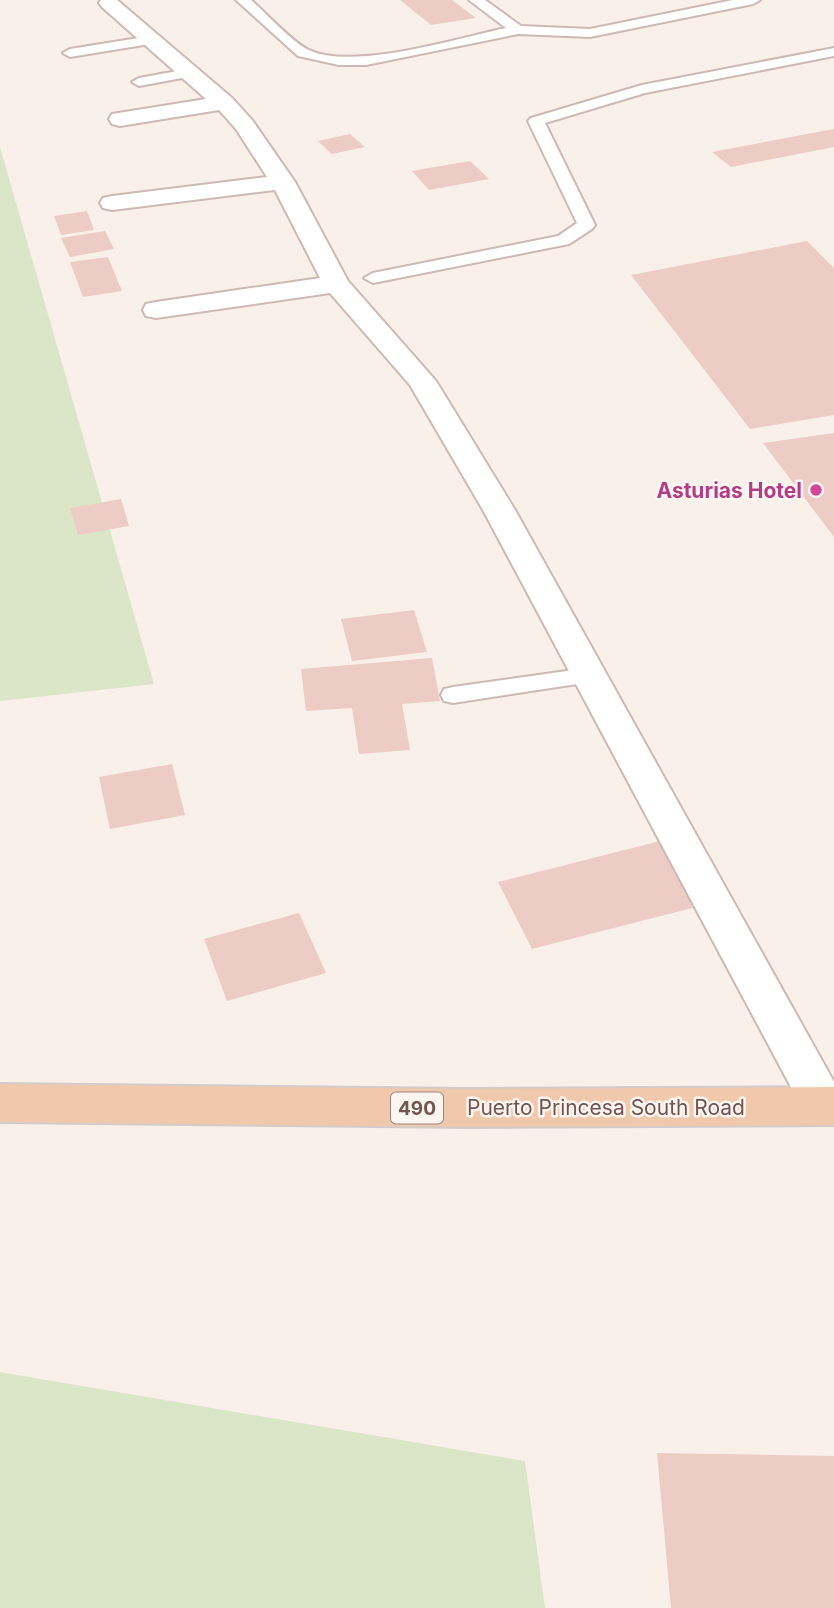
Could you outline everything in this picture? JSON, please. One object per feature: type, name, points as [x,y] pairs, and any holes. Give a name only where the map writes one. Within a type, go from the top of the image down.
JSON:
[{"type":"main road","name":"Puerto Princesa South Road","points":[[0,1103],[470,1108],[829,1106]]},
{"type":"street","points":[[109,3],[224,103],[244,125],[283,182],[336,284],[422,381],[499,510],[588,676],[829,1106]]},
{"type":"street","points":[[120,118],[224,103]]},
{"type":"street","points":[[113,202],[283,182]]},
{"type":"street","points":[[156,310],[336,284]]},
{"type":"lane","points":[[243,0],[303,53],[339,61],[366,61],[518,30],[580,34],[753,0]]},
{"type":"lane","points":[[476,0],[518,30]]},
{"type":"lane","points":[[662,5],[679,14]]},
{"type":"lane","points":[[70,53],[151,40]]},
{"type":"lane","points":[[373,278],[563,240],[586,225],[536,121],[642,89],[834,52]]},
{"type":"lane","points":[[139,82],[188,73]]},
{"type":"lane","points":[[453,695],[588,676]]},
{"type":"green space","points":[[0,147],[154,684],[0,701]]},
{"type":"green space","points":[[0,1372],[525,1461],[545,1608],[0,1608]]},
{"type":"building","points":[[400,0],[452,0],[476,18],[431,25]]},
{"type":"building","points":[[834,129],[834,147],[731,167],[712,152]]},
{"type":"building","points":[[350,134],[365,147],[332,154],[318,141]]},
{"type":"building","points":[[470,161],[489,179],[429,190],[412,171]]},
{"type":"building","points":[[87,211],[94,230],[61,235],[54,216]]},
{"type":"building","points":[[105,231],[114,249],[70,257],[61,238]]},
{"type":"building","points":[[807,241],[834,268],[834,415],[750,429],[631,275]]},
{"type":"building","points":[[108,257],[122,291],[83,297],[70,262]]},
{"type":"building","name":"Asturias Hotel","points":[[834,433],[834,537],[763,443]]},
{"type":"building","points":[[121,499],[129,526],[78,535],[70,508]]},
{"type":"building","points":[[414,610],[427,652],[352,661],[341,619]]},
{"type":"building","points":[[432,658],[440,701],[402,704],[410,750],[359,754],[352,708],[306,711],[301,669]]},
{"type":"building","points":[[172,764],[185,815],[110,829],[99,777]]},
{"type":"building","points":[[660,841],[700,906],[532,949],[498,882]]},
{"type":"building","points":[[299,913],[326,973],[227,1001],[204,939]]},
{"type":"building","points":[[657,1453],[834,1456],[834,1608],[671,1608]]},
{"type":"place","name":"Asturias Hotel","points":[[816,490]]}]
